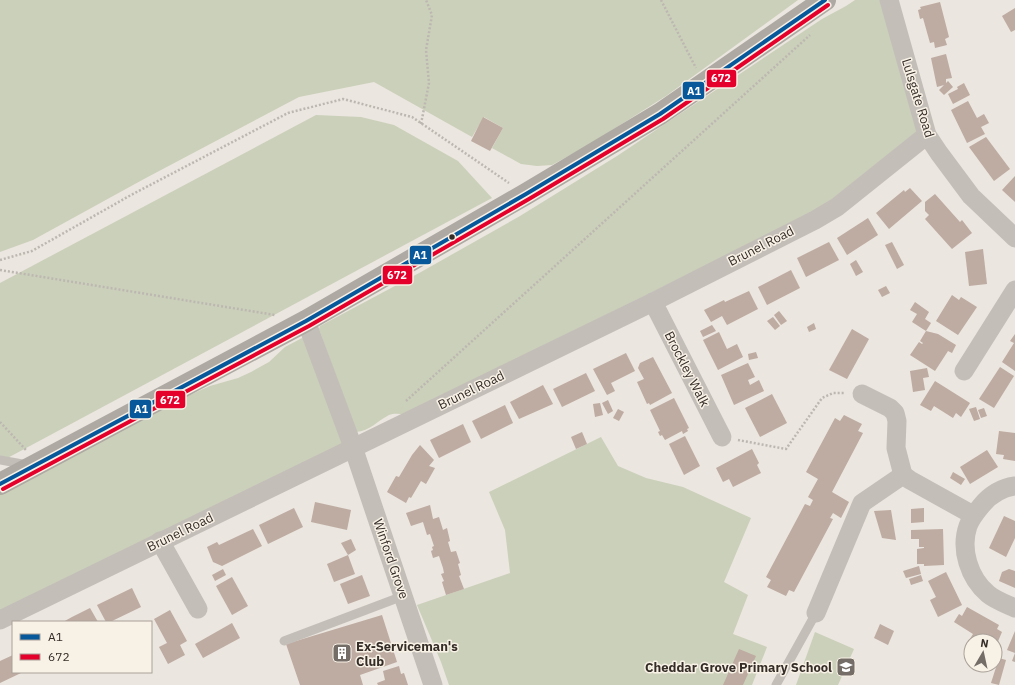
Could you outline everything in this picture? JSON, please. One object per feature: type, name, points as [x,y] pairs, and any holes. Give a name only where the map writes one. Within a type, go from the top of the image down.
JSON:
[{"type":"highway","points":[[2,476],[37,464],[300,325],[526,194],[660,114],[825,0]]},
{"type":"street","name":"Lulsgate Road","points":[[889,0],[927,135],[971,196],[1015,238]]},
{"type":"street","name":"Brunel Road","points":[[0,620],[653,302],[815,220],[837,207],[927,135]]},
{"type":"street","points":[[964,371],[1015,290]]},
{"type":"street","name":"Brockley Walk","points":[[653,302],[722,437]]},
{"type":"street","name":"Winford Grove","points":[[300,325],[353,447],[433,685]]},
{"type":"street","points":[[862,394],[890,408],[895,413],[897,421],[896,448],[903,475],[973,515]]},
{"type":"street","points":[[816,613],[862,503],[903,475]]},
{"type":"street","points":[[1015,486],[1006,487],[989,497],[973,515],[967,527],[965,539],[966,561],[976,580],[988,594],[1015,608]]},
{"type":"street","points":[[160,541],[198,609]]},
{"type":"lane","points":[[284,641],[403,596]]},
{"type":"lane","points":[[776,685],[816,613]]},
{"type":"path","points":[[421,124],[429,83],[426,50],[432,15],[426,0]]},
{"type":"path","points":[[661,0],[704,84]]},
{"type":"path","points":[[403,404],[811,35]]},
{"type":"path","points":[[0,260],[32,251],[131,195],[288,113],[343,99],[412,117],[526,194]]},
{"type":"path","points":[[0,270],[286,317],[300,325]]},
{"type":"path","points":[[722,437],[786,449],[822,398],[833,393],[844,393],[856,398],[862,394]]},
{"type":"path","points":[[0,422],[37,464]]},
{"type":"green space","points":[[0,0],[798,0],[666,96],[587,146],[552,165],[537,166],[521,164],[492,148],[503,128],[484,117],[472,137],[374,82],[299,97],[33,240],[0,252]]},
{"type":"green space","points":[[855,0],[882,0],[917,130],[915,135],[817,211],[405,414],[391,414],[369,428],[356,432],[319,329],[320,326],[421,272],[520,216],[617,156],[822,19]]},
{"type":"green space","points":[[316,115],[361,117],[394,125],[458,161],[492,198],[0,462],[0,283]]},
{"type":"green space","points":[[302,338],[306,340],[341,436],[342,444],[0,613],[0,494],[174,402],[210,386],[238,378],[251,372],[269,362],[285,347]]},
{"type":"green space","points":[[601,437],[618,466],[646,478],[683,487],[751,518],[724,582],[748,595],[733,634],[767,647],[752,685],[449,685],[417,605],[510,573],[505,530],[489,492]]},
{"type":"green space","points":[[815,632],[854,649],[838,685],[796,685]]},
{"type":"building","points":[[940,2],[949,37],[945,39],[947,45],[935,48],[934,42],[930,43],[923,18],[920,19],[918,10],[921,9],[920,7]]},
{"type":"building","points":[[1015,8],[1015,30],[1011,32],[1002,16]]},
{"type":"building","points":[[946,54],[952,78],[946,79],[946,83],[948,81],[953,87],[944,95],[939,90],[944,85],[937,87],[931,58]]},
{"type":"building","points":[[964,83],[970,95],[953,104],[948,94],[958,89],[957,87]]},
{"type":"building","points":[[968,101],[977,118],[984,114],[989,123],[981,127],[985,134],[967,143],[951,110]]},
{"type":"building","points":[[483,117],[503,128],[490,151],[471,141]]},
{"type":"building","points":[[986,137],[1010,169],[994,181],[969,147]]},
{"type":"building","points":[[1015,176],[1015,202],[1002,190]]},
{"type":"building","points":[[910,188],[922,201],[889,229],[876,213],[904,190],[905,192]]},
{"type":"building","points":[[935,194],[960,222],[962,220],[972,233],[952,249],[925,219],[929,215],[925,211],[925,202]]},
{"type":"building","points":[[868,218],[878,235],[847,255],[837,238]]},
{"type":"building","points":[[829,242],[839,260],[806,277],[797,258]]},
{"type":"building","points":[[892,242],[904,265],[897,269],[885,245]]},
{"type":"building","points":[[983,249],[987,284],[969,286],[965,252]]},
{"type":"building","points":[[856,260],[863,272],[856,276],[850,264]]},
{"type":"building","points":[[791,270],[800,288],[767,305],[758,287]]},
{"type":"building","points":[[886,286],[890,293],[882,297],[878,290]]},
{"type":"building","points":[[749,291],[758,309],[727,325],[722,316],[711,322],[704,310],[724,300],[725,302]]},
{"type":"building","points":[[952,295],[959,300],[961,297],[977,307],[958,335],[936,321]]},
{"type":"building","points":[[915,302],[929,312],[925,319],[931,323],[926,331],[912,322],[917,314],[910,310]]},
{"type":"building","points":[[779,311],[787,321],[781,325],[774,315]]},
{"type":"building","points":[[773,317],[780,326],[775,330],[767,321]]},
{"type":"building","points":[[814,323],[816,329],[809,332],[807,327]]},
{"type":"building","points":[[712,325],[716,331],[703,337],[700,331]]},
{"type":"building","points":[[852,329],[869,339],[847,379],[829,370]]},
{"type":"building","points":[[926,331],[938,334],[956,345],[952,353],[948,351],[935,371],[910,355],[919,342],[922,344],[923,343],[920,341]]},
{"type":"building","points":[[719,332],[727,349],[737,344],[743,357],[718,370],[703,340]]},
{"type":"building","points":[[1015,334],[1015,371],[1002,362],[1014,343],[1010,341]]},
{"type":"building","points":[[756,352],[758,358],[749,360],[748,354]]},
{"type":"building","points":[[626,353],[635,371],[611,383],[615,391],[607,395],[593,369]]},
{"type":"building","points":[[653,357],[672,393],[650,405],[649,403],[647,404],[637,382],[644,379],[638,368],[640,363]]},
{"type":"building","points":[[748,363],[755,377],[748,380],[750,385],[759,380],[764,391],[734,405],[721,375]]},
{"type":"building","points":[[1000,367],[1014,376],[994,408],[979,399]]},
{"type":"building","points":[[927,368],[929,377],[923,378],[925,390],[913,392],[910,371]]},
{"type":"building","points":[[586,373],[595,391],[562,407],[553,389]]},
{"type":"building","points":[[935,381],[970,403],[961,417],[956,413],[953,418],[934,406],[931,411],[920,405]]},
{"type":"building","points":[[543,385],[553,404],[519,419],[510,402]]},
{"type":"building","points":[[772,394],[787,423],[760,437],[745,408]]},
{"type":"building","points":[[674,398],[689,428],[687,429],[688,431],[683,434],[682,431],[665,440],[658,432],[660,431],[650,410]]},
{"type":"building","points":[[608,400],[613,411],[608,414],[602,403]]},
{"type":"building","points":[[600,403],[603,415],[595,417],[593,404]]},
{"type":"building","points":[[505,405],[513,423],[481,439],[472,421]]},
{"type":"building","points":[[976,407],[980,419],[974,421],[969,409]]},
{"type":"building","points":[[984,408],[987,416],[981,418],[978,410]]},
{"type":"building","points":[[618,409],[624,412],[619,421],[613,418]]},
{"type":"building","points":[[844,415],[862,424],[858,431],[863,433],[832,492],[849,502],[841,518],[833,513],[830,518],[833,519],[794,592],[789,590],[786,596],[767,587],[771,580],[766,577],[805,504],[810,506],[813,500],[808,497],[818,479],[806,472],[835,418],[840,421]]},
{"type":"building","points":[[463,424],[471,442],[439,458],[430,440]]},
{"type":"building","points":[[999,431],[1015,433],[1015,461],[1003,459],[1004,455],[996,454]]},
{"type":"building","points":[[582,432],[587,444],[576,449],[571,437]]},
{"type":"building","points":[[685,436],[700,466],[684,475],[669,444]]},
{"type":"building","points":[[420,445],[434,460],[429,466],[435,468],[426,484],[421,481],[411,498],[409,497],[406,503],[387,492],[396,476],[399,477],[412,455]]},
{"type":"building","points":[[752,449],[759,463],[757,465],[761,473],[733,487],[729,479],[723,482],[716,468]]},
{"type":"building","points":[[987,450],[998,467],[970,484],[960,467]]},
{"type":"building","points":[[953,472],[965,479],[961,485],[950,478]]},
{"type":"building","points":[[315,502],[351,510],[347,530],[311,522]]},
{"type":"building","points":[[430,505],[433,519],[439,517],[443,530],[447,528],[450,541],[448,542],[451,552],[456,551],[460,563],[458,564],[461,575],[459,576],[464,589],[446,595],[442,582],[444,581],[441,574],[444,573],[443,568],[439,556],[433,558],[431,551],[433,550],[432,547],[434,546],[430,534],[427,535],[423,522],[411,526],[406,513]]},
{"type":"building","points":[[294,508],[303,527],[268,544],[259,525]]},
{"type":"building","points":[[924,508],[924,522],[911,523],[911,509]]},
{"type":"building","points":[[891,510],[896,540],[882,538],[874,511]]},
{"type":"building","points":[[1004,516],[1015,521],[1015,538],[1006,557],[989,548]]},
{"type":"building","points":[[253,529],[262,546],[222,566],[213,562],[207,547],[217,542],[219,545]]},
{"type":"building","points":[[943,529],[944,565],[924,566],[924,564],[917,564],[917,549],[924,547],[919,547],[919,539],[911,539],[911,530]]},
{"type":"building","points":[[351,539],[356,550],[348,555],[341,543]]},
{"type":"building","points":[[348,555],[355,574],[334,582],[327,564]]},
{"type":"building","points":[[919,566],[921,574],[906,578],[903,571]]},
{"type":"building","points":[[223,569],[226,575],[215,581],[212,575]]},
{"type":"building","points":[[1009,569],[1015,571],[1015,588],[999,581],[1002,572]]},
{"type":"building","points":[[946,572],[962,605],[938,617],[930,600],[936,597],[928,581]]},
{"type":"building","points":[[362,575],[370,596],[348,604],[340,584]]},
{"type":"building","points":[[921,575],[923,581],[911,585],[909,579]]},
{"type":"building","points":[[232,577],[248,606],[232,615],[216,586]]},
{"type":"building","points":[[132,588],[141,607],[112,621],[105,621],[97,605]]},
{"type":"building","points":[[967,607],[999,625],[997,629],[1002,632],[971,633],[954,622],[959,614],[962,616]]},
{"type":"building","points":[[90,608],[97,621],[65,621]]},
{"type":"building","points":[[170,610],[187,641],[180,645],[185,655],[168,664],[159,647],[167,643],[154,619]]},
{"type":"building","name":"Ex-Serviceman's Club","points":[[382,615],[397,662],[360,675],[363,685],[300,685],[286,644]]},
{"type":"building","points":[[232,623],[240,638],[203,658],[195,644]]},
{"type":"building","points":[[880,624],[894,631],[888,645],[874,638]]},
{"type":"building","points":[[1015,631],[1015,653],[1007,650]]},
{"type":"building","points":[[739,649],[756,656],[743,685],[723,685]]},
{"type":"building","points":[[1015,653],[1015,662],[1012,661]]},
{"type":"building","points":[[12,655],[12,673],[21,673],[0,683],[0,661]]},
{"type":"building","points":[[1003,659],[1006,660],[1003,671]]},
{"type":"building","points":[[399,666],[401,674],[404,673],[408,685],[378,685],[377,683],[385,680],[383,671]]},
{"type":"building","points":[[994,673],[1002,673],[999,685],[991,683]]},
{"type":"transit line","name":"A1","points":[[0,484],[306,321],[526,194],[660,114],[825,0]]},
{"type":"transit line","name":"672","points":[[3,489],[309,326],[529,199],[663,119],[828,5]]},
{"type":"place","name":"Ex-Serviceman's Club","points":[[342,653]]},
{"type":"place","name":"Cheddar Grove Primary School","points":[[846,667]]}]
